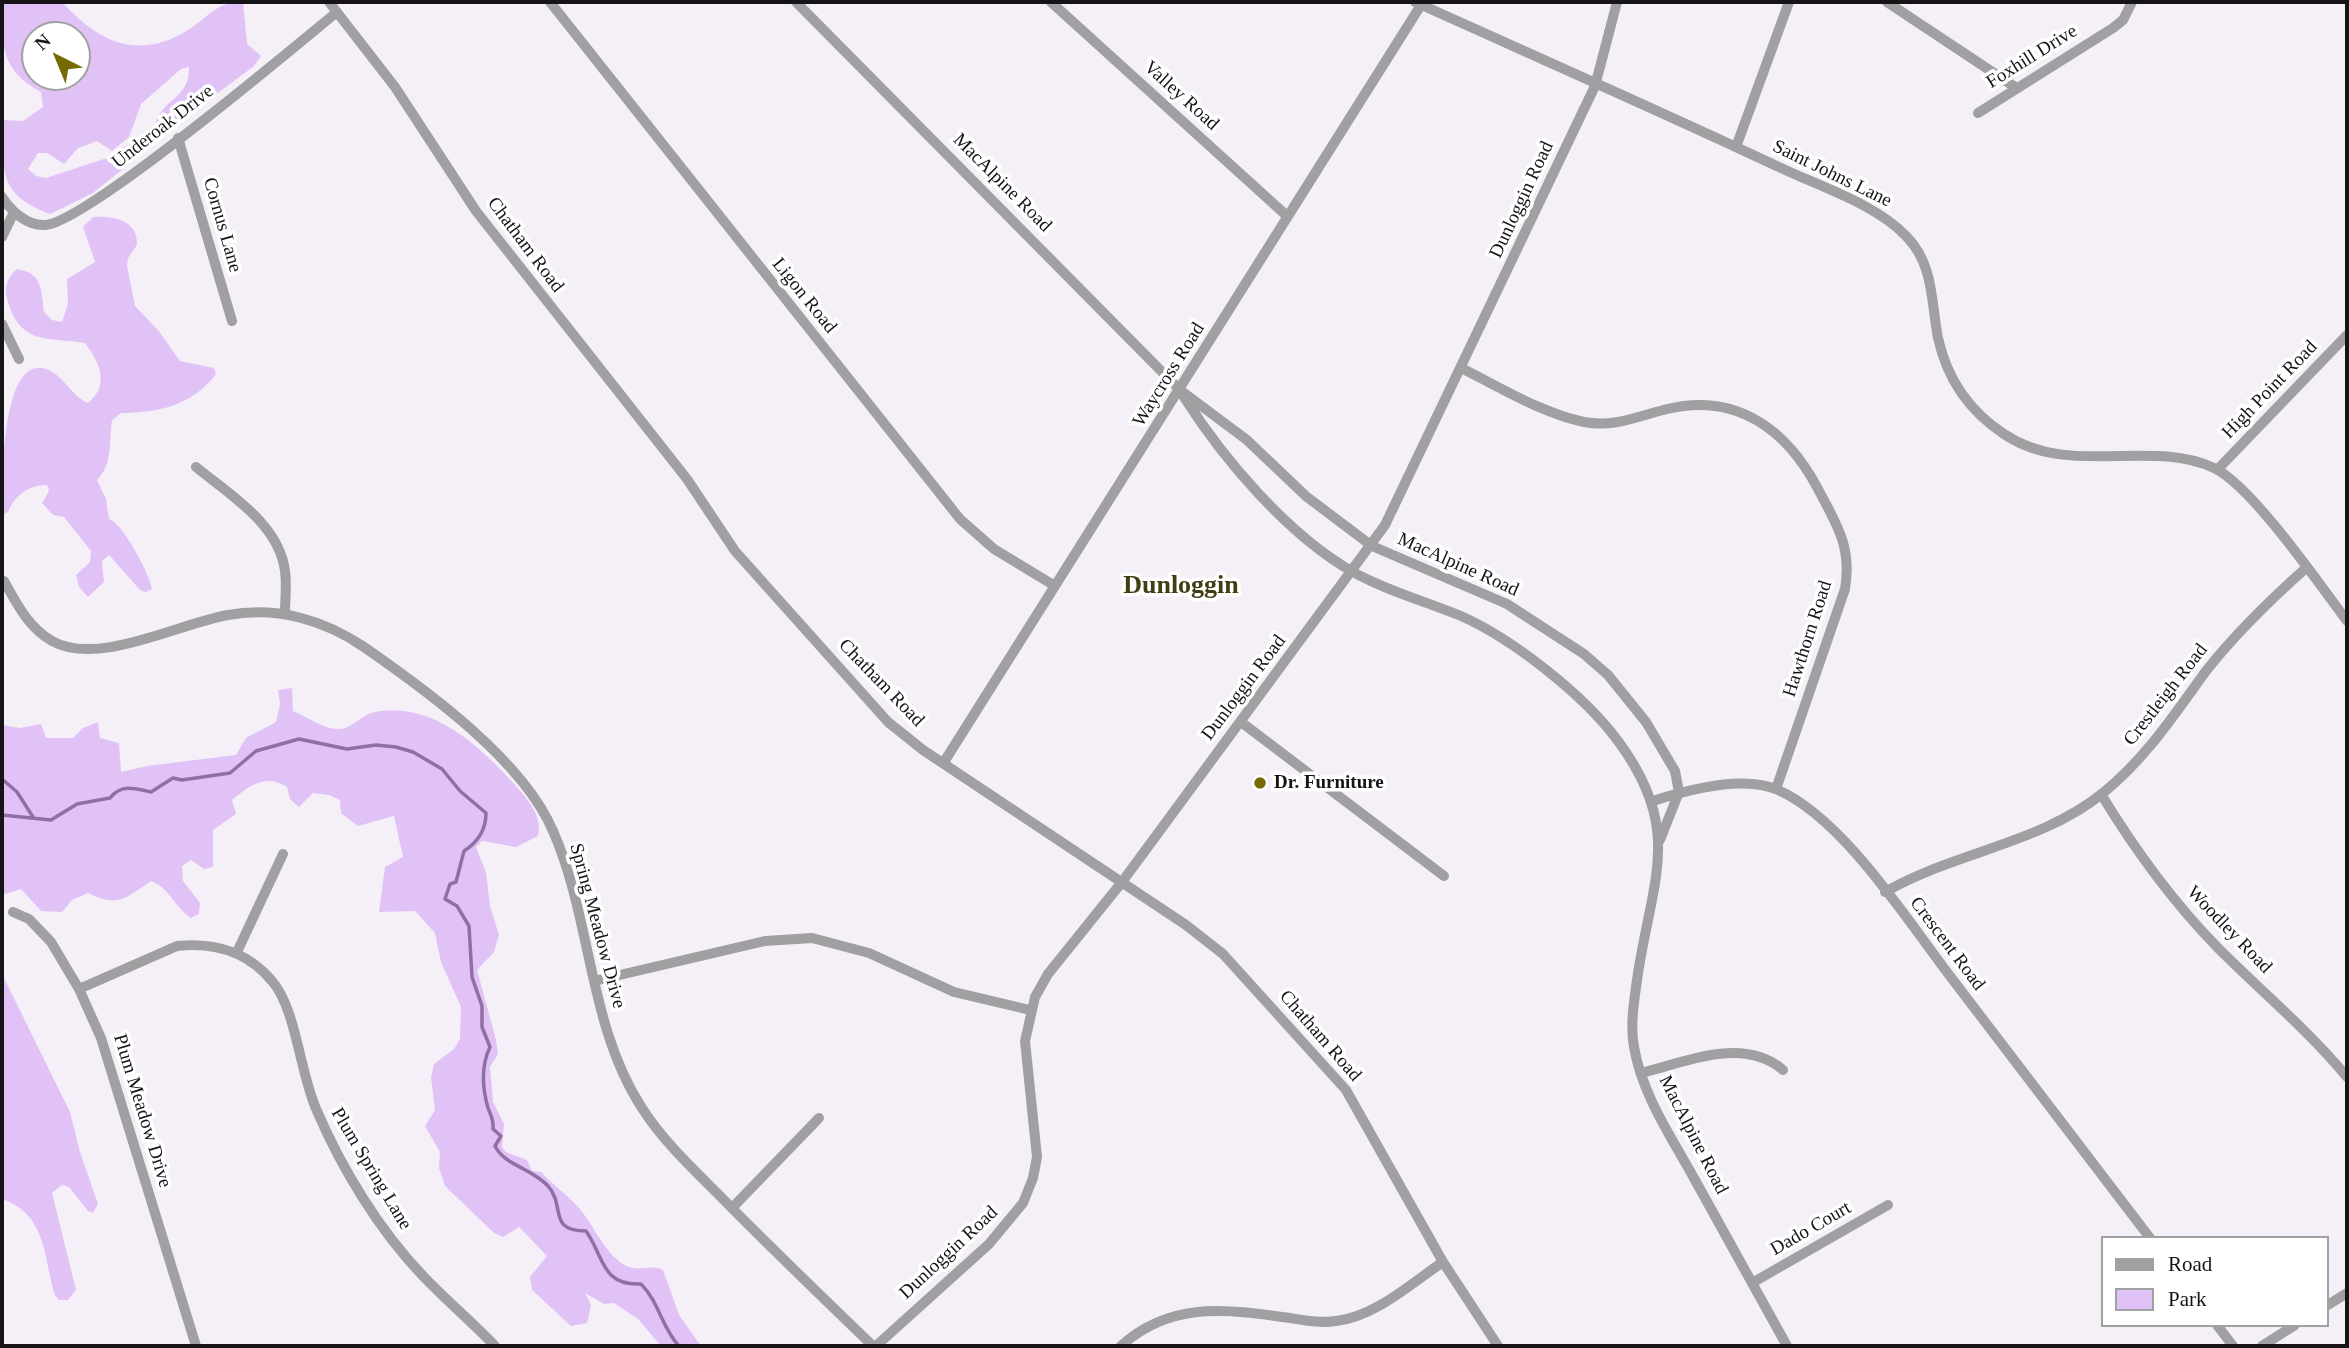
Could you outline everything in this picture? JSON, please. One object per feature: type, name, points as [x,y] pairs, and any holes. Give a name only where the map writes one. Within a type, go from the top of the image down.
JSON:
[{"type":"street","name":"Chatham Road","points":[[329,2],[395,87],[476,211],[687,479],[735,551],[888,722],[1205,938],[1333,1072],[1361,1115],[1443,1262],[1497,1346]]},
{"type":"street","name":"Ligon Road","points":[[550,2],[960,519],[994,549],[1055,586]]},
{"type":"street","name":"MacAlpine Road","points":[[796,2],[1180,390],[1247,440],[1307,497],[1372,546],[1500,600],[1584,654],[1608,675],[1647,723],[1675,771],[1679,792],[1660,840],[1632,1020],[1634,1047],[1641,1073],[1667,1131],[1787,1346]]},
{"type":"street","name":"Valley Road","points":[[1051,2],[1287,216]]},
{"type":"street","name":"Dunloggin Road","points":[[874,1346],[989,1244],[1023,1203],[1033,1178],[1037,1157],[1025,1041],[1030,1010],[1048,974],[1122,882],[1372,546],[1461,368],[1595,86],[1617,2]]},
{"type":"street","points":[[1736,147],[1789,2]]},
{"type":"street","points":[[1886,2],[2015,87]]},
{"type":"street","name":"Foxhill Drive","points":[[1978,113],[2015,87],[2113,28],[2123,20],[2132,2]]},
{"type":"street","name":"Waycross Road","points":[[944,762],[1180,390],[1418,3]]},
{"type":"street","name":"Saint Johns Lane","points":[[1418,3],[1861,206],[1905,234],[1922,256],[1929,275],[1938,338],[1953,381],[1980,417],[2020,444],[2065,456],[2178,459],[2218,469],[2248,496],[2347,621]]},
{"type":"street","name":"Underoak Drive","points":[[14,212],[43,225],[64,219],[111,189],[337,12]]},
{"type":"street","name":"Cornus Lane","points":[[178,138],[232,321]]},
{"type":"street","points":[[2,197],[14,212],[2,237]]},
{"type":"street","points":[[2,324],[19,359]]},
{"type":"street","name":"High Point Road","points":[[2218,469],[2347,335]]},
{"type":"street","name":"Hawthorn Road","points":[[1461,368],[1540,406],[1584,422],[1626,421],[1670,408],[1710,405],[1757,420],[1793,446],[1840,531],[1847,550],[1849,568],[1845,589],[1776,789]]},
{"type":"street","name":"MacAlpine Road","points":[[1180,390],[1202,424],[1261,494],[1316,545],[1353,572],[1481,627],[1559,682],[1618,741],[1653,801],[1660,840]]},
{"type":"street","points":[[196,467],[254,516],[273,537],[286,572],[285,614]]},
{"type":"street","name":"Crestleigh Road","points":[[1885,892],[1933,867],[2036,831],[2101,794],[2155,743],[2207,671],[2250,619],[2306,568]]},
{"type":"street","name":"Spring Meadow Drive","points":[[4,581],[28,621],[55,642],[72,648],[109,647],[229,615],[285,614],[339,631],[489,745],[523,781],[552,828],[561,852],[594,981],[617,1057],[642,1109],[678,1153],[874,1346]]},
{"type":"street","points":[[1241,722],[1444,876]]},
{"type":"street","name":"Crescent Road","points":[[1653,801],[1679,792],[1726,785],[1776,789],[1818,817],[1885,892],[2148,1236]]},
{"type":"street","name":"Woodley Road","points":[[2101,794],[2135,850],[2178,904],[2217,946],[2323,1048],[2347,1077]]},
{"type":"street","points":[[237,952],[283,854]]},
{"type":"street","name":"Plum Meadow Drive","points":[[13,912],[40,929],[79,989],[105,1049],[196,1346]]},
{"type":"street","points":[[594,981],[765,941],[812,938],[859,949],[954,992],[1030,1010]]},
{"type":"street","name":"Plum Spring Lane","points":[[79,989],[177,946],[194,944],[237,952],[262,969],[284,998],[305,1083],[316,1110],[377,1217],[421,1275],[495,1346]]},
{"type":"street","points":[[1641,1073],[1728,1054],[1760,1057],[1783,1070]]},
{"type":"street","points":[[732,1208],[819,1118]]},
{"type":"street","name":"Dado Court","points":[[1752,1283],[1888,1205]]},
{"type":"street","points":[[1121,1346],[1149,1325],[1192,1311],[1239,1310],[1316,1322],[1351,1318],[1383,1303],[1443,1262]]},
{"type":"street","points":[[2328,1305],[2347,1293]]},
{"type":"street","points":[[2219,1327],[2233,1346]]},
{"type":"street","points":[[2262,1346],[2292,1327]]},
{"type":"green space","points":[[2,2],[62,2],[82,21],[21,21],[21,78],[11,65],[4,44]]},
{"type":"green space","points":[[243,2],[247,44],[261,56],[254,66],[171,128],[163,130],[156,122],[181,92],[189,67],[181,69],[141,104],[129,137],[112,151],[97,141],[78,148],[64,164],[47,153],[38,153],[28,169],[36,176],[46,178],[110,157],[119,148],[134,143],[140,149],[138,157],[93,193],[50,214],[21,199],[13,190],[7,180],[2,155],[2,120],[23,121],[43,107],[41,92],[91,91],[91,28],[121,43],[138,46],[155,44],[191,28],[227,4]]},
{"type":"green space","points":[[93,217],[109,217],[123,221],[134,230],[137,245],[128,258],[127,266],[135,306],[158,330],[180,361],[214,368],[216,374],[207,385],[186,400],[161,409],[121,413],[112,420],[108,460],[97,480],[106,499],[109,519],[128,539],[152,589],[146,592],[140,590],[109,555],[102,561],[104,582],[88,597],[79,587],[76,575],[90,562],[91,551],[64,517],[53,515],[42,503],[49,491],[47,485],[23,492],[8,512],[2,515],[2,500],[7,426],[12,401],[20,382],[31,370],[46,369],[57,375],[88,403],[95,396],[101,381],[95,358],[85,343],[46,339],[27,331],[19,324],[7,298],[8,282],[17,269],[32,274],[39,284],[44,312],[52,320],[62,322],[68,303],[67,279],[95,262],[83,227]]},
{"type":"green space","points":[[292,688],[293,711],[332,728],[342,729],[375,712],[396,710],[435,720],[470,742],[525,796],[536,815],[538,836],[516,847],[482,841],[476,847],[486,872],[490,906],[499,935],[494,952],[477,970],[498,1054],[490,1067],[493,1102],[504,1124],[502,1147],[506,1152],[527,1160],[532,1171],[541,1172],[574,1202],[606,1247],[623,1264],[634,1268],[663,1270],[679,1315],[701,1346],[661,1346],[638,1319],[614,1303],[604,1304],[585,1293],[591,1305],[587,1323],[571,1326],[532,1290],[530,1277],[547,1256],[519,1227],[503,1237],[494,1233],[445,1186],[439,1168],[440,1152],[425,1126],[435,1110],[431,1077],[434,1064],[454,1049],[460,1039],[461,1007],[441,962],[435,933],[415,911],[379,912],[385,867],[403,857],[394,816],[358,826],[341,813],[340,800],[313,793],[299,807],[290,799],[287,787],[264,781],[251,786],[232,800],[236,814],[213,830],[213,867],[204,869],[191,860],[182,866],[183,881],[200,903],[199,914],[191,918],[163,888],[151,881],[121,899],[107,900],[88,893],[72,900],[62,912],[41,911],[21,889],[2,895],[2,725],[20,728],[41,724],[46,738],[73,738],[83,728],[98,722],[100,738],[119,743],[121,772],[147,766],[236,755],[246,738],[276,722],[280,704],[278,690]]},
{"type":"green space","points":[[2,974],[70,1112],[98,1204],[93,1213],[88,1211],[69,1187],[62,1185],[52,1193],[76,1290],[68,1300],[59,1300],[55,1295],[36,1227],[19,1207],[2,1201]]},
{"type":"waterway","points":[[2,815],[51,820],[77,804],[110,798],[123,789],[151,792],[173,778],[182,780],[230,773],[256,751],[299,739],[347,749],[376,745],[396,747],[413,752],[442,769],[460,791],[486,813],[483,830],[477,840],[464,851],[456,882],[450,884],[445,899],[457,906],[469,926],[472,977],[482,1006],[482,1027],[490,1047],[483,1077],[485,1092],[493,1129],[501,1136],[495,1146],[505,1158],[535,1175],[548,1186],[562,1222],[566,1227],[586,1231],[611,1275],[618,1280],[641,1284],[679,1346]]},
{"type":"waterway","points":[[2,779],[17,792],[33,817]]},
{"type":"place","name":"Dr. Furniture","points":[[1260,783]]},
{"type":"district","name":"Dunloggin","points":[[1181,586]]}]
